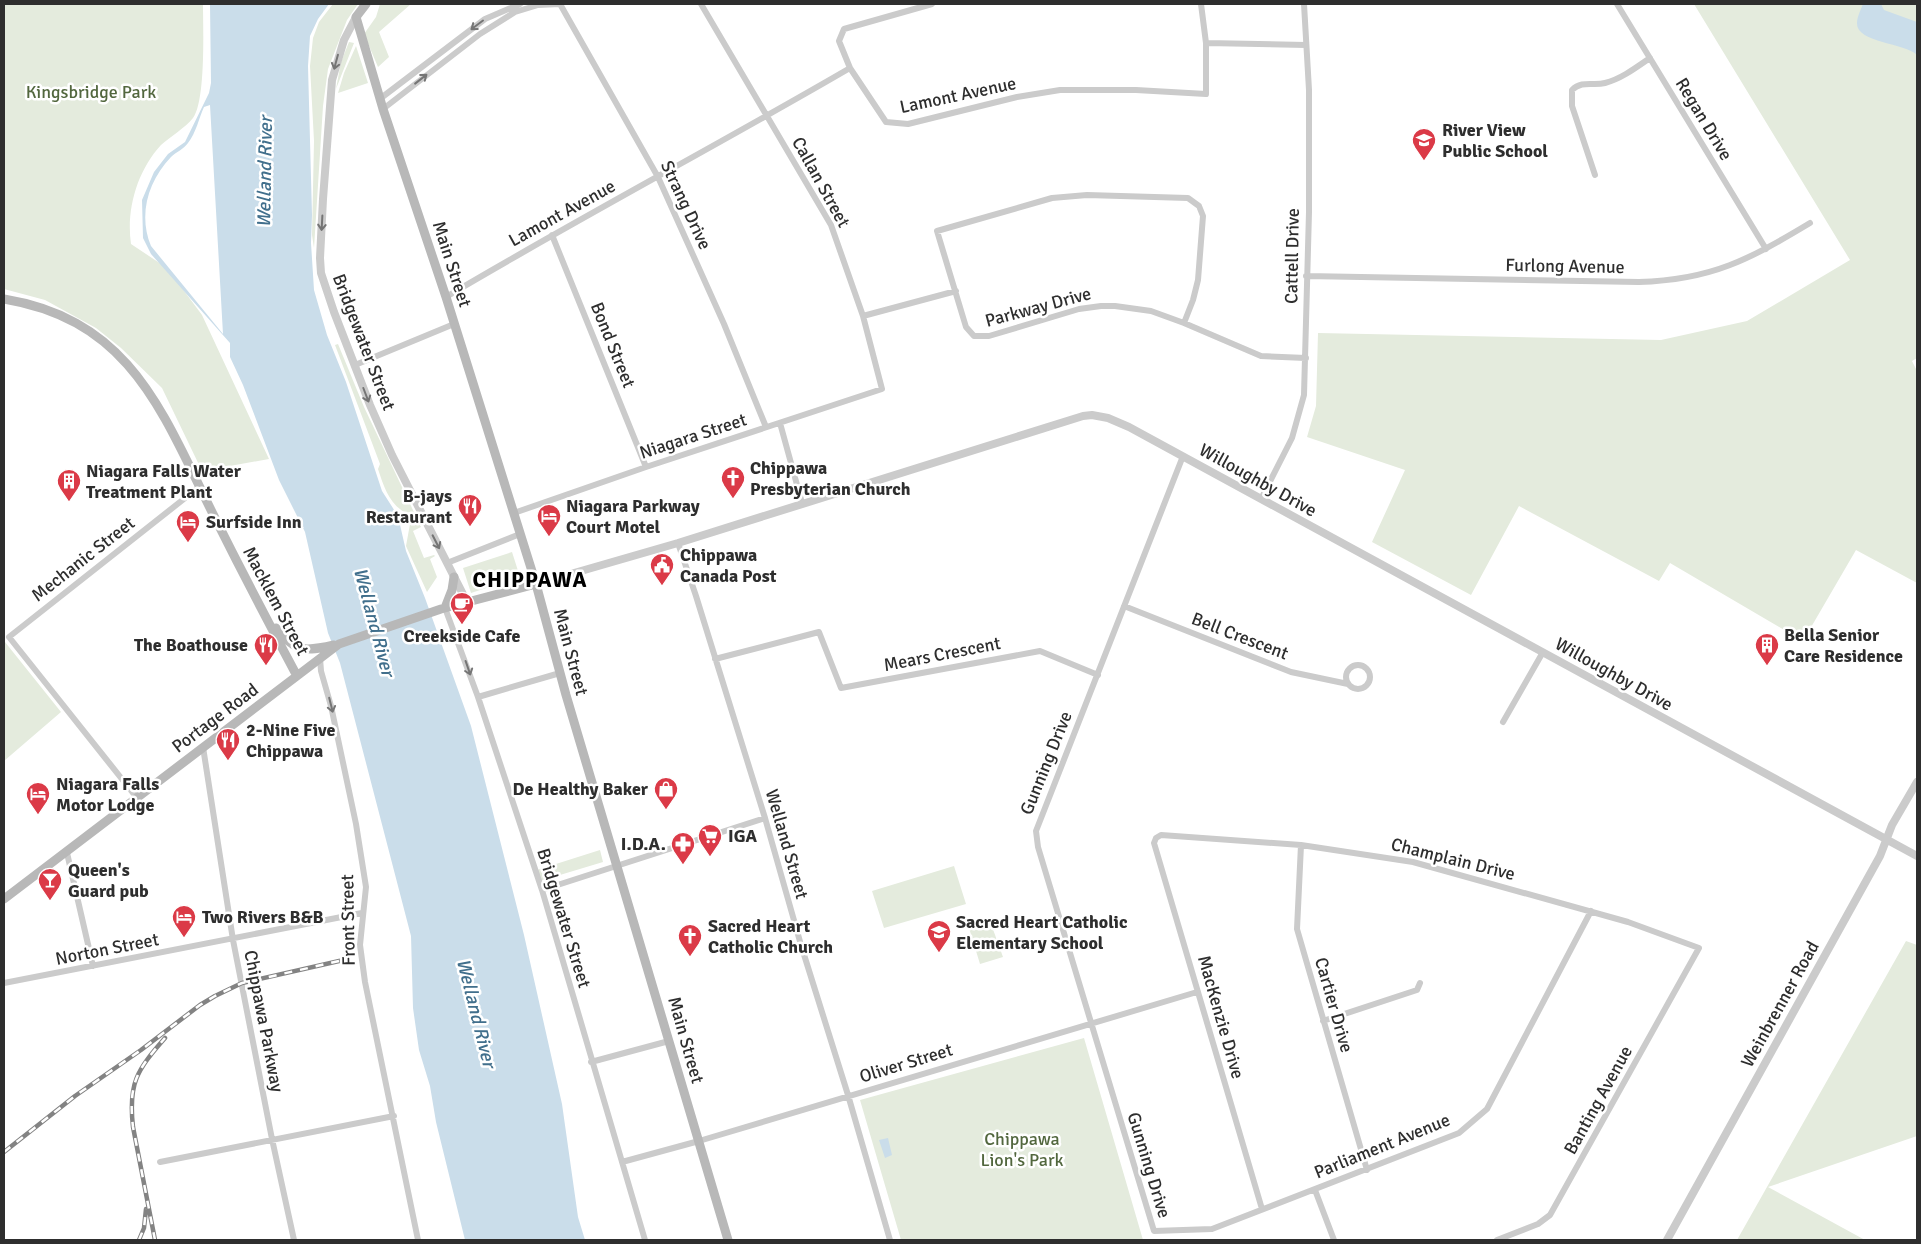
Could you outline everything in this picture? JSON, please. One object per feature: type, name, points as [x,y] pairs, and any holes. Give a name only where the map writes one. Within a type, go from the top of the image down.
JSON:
[{"type":"main road","points":[[356,18],[366,4]]},
{"type":"main road","name":"Main Street","points":[[356,18],[383,109],[446,297],[536,584],[560,673],[728,1240]]},
{"type":"main road","name":"Macklem Street","points":[[4,299],[38,307],[62,316],[86,330],[115,351],[130,366],[150,392],[297,676]]},
{"type":"main road","points":[[443,608],[452,590],[454,577]]},
{"type":"main road","name":"Portage Road","points":[[4,900],[297,676],[318,654],[339,644],[443,608],[536,584]]},
{"type":"main road","points":[[260,607],[295,648],[318,654]]},
{"type":"street","points":[[381,98],[486,19],[520,4]]},
{"type":"street","points":[[383,109],[480,34],[515,12],[538,5],[560,4]]},
{"type":"street","name":"Strang Drive","points":[[560,4],[658,177],[724,324],[766,427]]},
{"type":"street","name":"Callan Street","points":[[701,4],[831,225],[863,316],[882,389]]},
{"type":"street","points":[[850,68],[839,41],[844,29],[932,4]]},
{"type":"street","points":[[1201,4],[1206,43],[1306,45]]},
{"type":"street","name":"Cattell Drive","points":[[1261,499],[1296,428],[1304,395],[1309,90],[1304,4]]},
{"type":"street","name":"Regan Drive","points":[[1617,4],[1766,249]]},
{"type":"street","name":"Bridgewater Street","points":[[356,18],[344,40],[332,80],[320,258],[321,273],[355,365],[392,455],[467,602]]},
{"type":"street","name":"Lamont Avenue","points":[[446,297],[552,235],[850,68],[886,122],[908,124],[1017,97],[1060,90],[1136,90],[1206,94],[1206,43]]},
{"type":"street","points":[[1595,175],[1572,106],[1572,90],[1577,85],[1583,83],[1608,83],[1650,58]]},
{"type":"street","points":[[863,316],[956,291],[937,231],[1052,198],[1087,196],[1188,198],[1199,206],[1203,216],[1198,280],[1184,323]]},
{"type":"street","name":"Furlong Avenue","points":[[1306,276],[1656,282],[1705,274],[1750,258],[1810,223]]},
{"type":"street","name":"Bond Street","points":[[552,235],[646,467]]},
{"type":"street","name":"Parkway Drive","points":[[956,291],[966,327],[969,332],[978,338],[1079,309],[1101,306],[1139,308],[1184,323],[1253,354],[1269,358],[1306,358]]},
{"type":"street","points":[[355,365],[454,324]]},
{"type":"street","name":"Niagara Street","points":[[514,513],[882,389]]},
{"type":"street","name":"Willoughby Drive","points":[[536,584],[678,543],[1083,416],[1101,416],[1114,420],[1183,456],[1917,856]]},
{"type":"street","points":[[780,423],[802,503]]},
{"type":"street","name":"Gunning Drive","points":[[1154,1232],[1038,848],[1036,831],[1183,456]]},
{"type":"street","name":"Mechanic Street","points":[[137,798],[8,636],[200,487]]},
{"type":"street","points":[[447,563],[520,534]]},
{"type":"street","name":"Welland Street","points":[[678,543],[765,818],[801,945],[848,1095],[890,1240]]},
{"type":"street","name":"Bell Crescent","points":[[1124,606],[1284,669],[1348,684]]},
{"type":"street","name":"Bridgewater Street","points":[[443,608],[478,696],[542,890],[591,1062],[645,1240]]},
{"type":"street","name":"Mears Crescent","points":[[714,659],[819,632],[841,688],[1040,650],[1098,675]]},
{"type":"street","points":[[1503,722],[1543,652]]},
{"type":"street","name":"Front Street","points":[[318,654],[356,824],[366,887],[360,945],[418,1240]]},
{"type":"street","points":[[478,696],[560,673]]},
{"type":"street","name":"Chippawa Parkway","points":[[203,747],[233,940],[294,1240]]},
{"type":"street","name":"Weinbrenner Road","points":[[1667,1240],[1876,864],[1892,825],[1917,782]]},
{"type":"street","points":[[542,890],[765,818]]},
{"type":"street","name":"Champlain Drive","points":[[1161,835],[1301,845],[1422,864],[1628,922],[1699,948]]},
{"type":"street","name":"MacKenzie Drive","points":[[1161,835],[1154,842],[1262,1210]]},
{"type":"street","name":"Cartier Drive","points":[[1301,845],[1297,929],[1367,1170]]},
{"type":"street","points":[[66,853],[94,966]]},
{"type":"street","name":"Parliament Avenue","points":[[1154,1232],[1205,1230],[1315,1190],[1459,1133],[1487,1109],[1591,911]]},
{"type":"street","name":"Norton Street","points":[[4,983],[233,940],[362,913]]},
{"type":"street","name":"Banting Avenue","points":[[1497,1240],[1538,1224],[1546,1219],[1554,1209],[1699,948]]},
{"type":"street","points":[[1323,1021],[1417,990],[1420,983]]},
{"type":"street","name":"Oliver Street","points":[[622,1162],[1198,992]]},
{"type":"street","points":[[591,1062],[669,1041]]},
{"type":"street","points":[[160,1162],[394,1116]]},
{"type":"street","points":[[1315,1190],[1334,1240]]},
{"type":"green space","name":"Kingsbridge Park","points":[[4,4],[203,4],[203,63],[197,109],[190,122],[161,145],[145,167],[132,205],[130,218],[131,244],[167,268],[202,315],[269,459],[202,471],[162,388],[121,348],[96,328],[45,300],[4,289]]},
{"type":"green space","points":[[333,4],[358,4],[347,20],[328,69],[323,106],[314,248],[312,235],[314,141],[310,66],[313,38],[319,22]]},
{"type":"green space","points":[[380,4],[411,4],[379,32],[389,57],[378,67],[364,34],[376,17]]},
{"type":"green space","points":[[1694,4],[1917,4],[1917,358],[1912,361],[1917,371],[1917,583],[1856,550],[1803,641],[1670,563],[1659,581],[1519,506],[1471,595],[1372,542],[1405,470],[1307,437],[1316,406],[1318,333],[1661,340],[1747,321],[1850,260]]},
{"type":"green space","points":[[349,42],[354,43],[336,89],[341,62]]},
{"type":"green space","points":[[356,46],[368,83],[338,93],[344,73]]},
{"type":"green space","points":[[338,344],[364,407],[421,527],[413,531],[424,558],[435,556],[430,559],[437,577],[427,592],[406,546],[410,524],[406,513],[395,505],[385,488],[378,469],[380,464],[335,345]]},
{"type":"green space","points":[[512,552],[520,577],[471,593],[463,568]]},
{"type":"green space","points":[[4,643],[61,712],[4,761]]},
{"type":"green space","points":[[600,850],[603,862],[540,881],[537,870]]},
{"type":"green space","points":[[954,866],[966,904],[884,928],[872,891]]},
{"type":"green space","points":[[990,921],[1003,957],[980,964],[969,928]]},
{"type":"green space","points":[[1906,941],[1917,945],[1917,1136],[1768,1187],[1865,1240],[1737,1240]]},
{"type":"green space","name":"Chippawa Lion's Park","points":[[1084,1038],[1143,1240],[901,1240],[860,1100]]},
{"type":"water","name":"Welland River","points":[[210,4],[329,4],[318,19],[310,36],[308,66],[311,243],[314,290],[327,335],[346,382],[382,491],[398,516],[406,551],[471,726],[524,935],[562,1104],[578,1217],[585,1240],[465,1240],[436,1122],[430,1086],[419,1050],[413,1008],[411,936],[340,663],[328,633],[305,532],[279,480],[243,385],[230,357],[230,343],[151,254],[143,238],[142,200],[154,172],[168,154],[185,142],[209,93],[211,83]],"holes":[[[210,105],[223,334],[151,246],[145,222],[148,199],[156,177],[171,157],[188,143],[204,107]]]},
{"type":"water","points":[[1863,4],[1881,4],[1884,10],[1917,22],[1917,55],[1911,51],[1864,35],[1859,30],[1857,23]]},
{"type":"water","points":[[888,1138],[892,1155],[885,1158],[879,1140]]},
{"type":"railway","points":[[4,1152],[75,1096],[215,996],[242,983],[348,959]]},
{"type":"railway","points":[[155,1240],[133,1127],[132,1099],[141,1069],[165,1038]]},
{"type":"railway","points":[[139,1240],[144,1228],[146,1209]]},
{"type":"place","name":"River View Public School","points":[[1424,161]]},
{"type":"place","name":"Chippawa Presbyterian Church","points":[[733,499]]},
{"type":"place","name":"Niagara Falls Water Treatment Plant","points":[[69,502]]},
{"type":"place","name":"B-jays Restaurant","points":[[470,527]]},
{"type":"place","name":"Niagara Parkway Court Motel","points":[[549,537]]},
{"type":"place","name":"Surfside Inn","points":[[188,543]]},
{"type":"place","name":"Chippawa Canada Post","points":[[662,586]]},
{"type":"place","name":"Creekside Cafe","points":[[462,625]]},
{"type":"place","name":"The Boathouse","points":[[266,666]]},
{"type":"place","name":"Bella Senior Care Residence","points":[[1767,666]]},
{"type":"place","name":"2-Nine Five Chippawa","points":[[228,761]]},
{"type":"place","name":"De Healthy Baker","points":[[666,810]]},
{"type":"place","name":"Niagara Falls Motor Lodge","points":[[38,815]]},
{"type":"place","name":"IGA","points":[[710,857]]},
{"type":"place","name":"I.D.A.","points":[[683,865]]},
{"type":"place","name":"Queen's Guard pub","points":[[50,901]]},
{"type":"place","name":"Two Rivers B&B","points":[[184,938]]},
{"type":"place","name":"Sacred Heart Catholic Elementary School","points":[[939,953]]},
{"type":"place","name":"Sacred Heart Catholic Church","points":[[690,957]]},
{"type":"district","name":"CHIPPAWA","points":[[530,579]]}]
